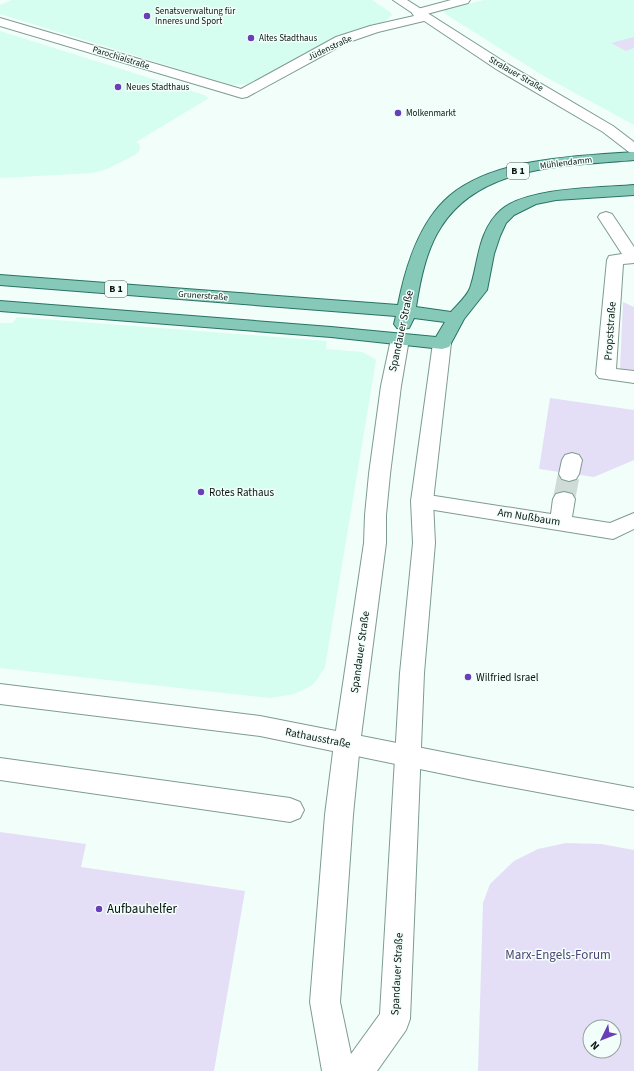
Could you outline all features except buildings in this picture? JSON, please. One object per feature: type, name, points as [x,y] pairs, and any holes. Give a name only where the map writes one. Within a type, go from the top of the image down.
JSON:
[{"type":"main road","name":"Mühlendamm","points":[[428,237],[442,212],[452,202],[466,192],[490,180],[541,165],[634,156]]},
{"type":"main road","name":"Spandauer Straße","points":[[442,343],[456,318],[478,290],[486,254],[499,221],[508,212],[520,205],[556,195],[634,190]]},
{"type":"main road","name":"Spandauer Straße","points":[[400,339],[407,310],[411,282],[428,237]]},
{"type":"main road","name":"Grunerstraße","points":[[0,280],[407,310],[456,318]]},
{"type":"main road","points":[[0,306],[442,343]]},
{"type":"street","name":"Stralauer Straße","points":[[398,0],[502,66],[608,129],[634,149]]},
{"type":"street","name":"Jüdenstraße","points":[[242,94],[341,40],[464,0]]},
{"type":"street","name":"Parochialstraße","points":[[0,22],[242,94]]},
{"type":"street","points":[[606,217],[634,258]]},
{"type":"street","name":"Propststraße","points":[[634,258],[615,260],[606,374],[634,377]]},
{"type":"street","name":"Spandauer Straße","points":[[338,1071],[325,1002],[339,815],[347,744],[375,543],[378,487],[393,365],[400,339]]},
{"type":"street","name":"Spandauer Straße","points":[[358,1071],[395,1019],[412,673],[424,543],[422,501],[442,343]]},
{"type":"street","points":[[560,522],[564,499]]},
{"type":"street","name":"Am Nußbaum","points":[[422,501],[613,531],[634,520]]},
{"type":"street","name":"Rathausstraße","points":[[0,694],[260,726],[409,756],[634,798]]},
{"type":"street","points":[[0,769],[290,810]]},
{"type":"shaded area","name":"Altes Stadthaus","points":[[12,0],[372,0],[392,15],[384,22],[336,39],[304,53],[255,82],[231,85],[0,14],[0,5]]},
{"type":"shaded area","points":[[484,0],[634,0],[634,125],[542,75],[444,12],[447,8]]},
{"type":"shaded area","points":[[0,31],[204,95],[209,98],[136,142],[140,147],[139,151],[135,155],[107,169],[92,173],[0,178]]},
{"type":"shaded area","points":[[17,317],[327,341],[326,349],[362,352],[376,360],[325,667],[311,686],[294,694],[270,698],[0,668],[0,323],[13,323]]},
{"type":"green space","points":[[634,37],[634,48],[626,51],[611,43]]},
{"type":"green space","points":[[623,302],[634,307],[634,370],[620,369]]},
{"type":"green space","points":[[550,398],[634,410],[634,460],[594,477],[539,469]]},
{"type":"green space","points":[[0,832],[86,844],[81,867],[245,891],[214,1071],[0,1071]]},
{"type":"green space","name":"Marx-Engels-Forum","points":[[566,843],[601,844],[634,850],[634,1071],[478,1071],[483,903],[490,884],[514,861],[538,849]]},
{"type":"tunnel","points":[[564,499],[569,474]]},
{"type":"place","name":"Senatsverwaltung für Inneres und Sport","points":[[147,16]]},
{"type":"place","name":"Altes Stadthaus","points":[[251,38]]},
{"type":"place","name":"Neues Stadthaus","points":[[118,87]]},
{"type":"place","name":"Molkenmarkt","points":[[398,113]]},
{"type":"place","name":"Rotes Rathaus","points":[[201,492]]},
{"type":"place","name":"Wilfried Israel","points":[[468,677]]},
{"type":"place","name":"Aufbauhelfer","points":[[99,909]]}]
